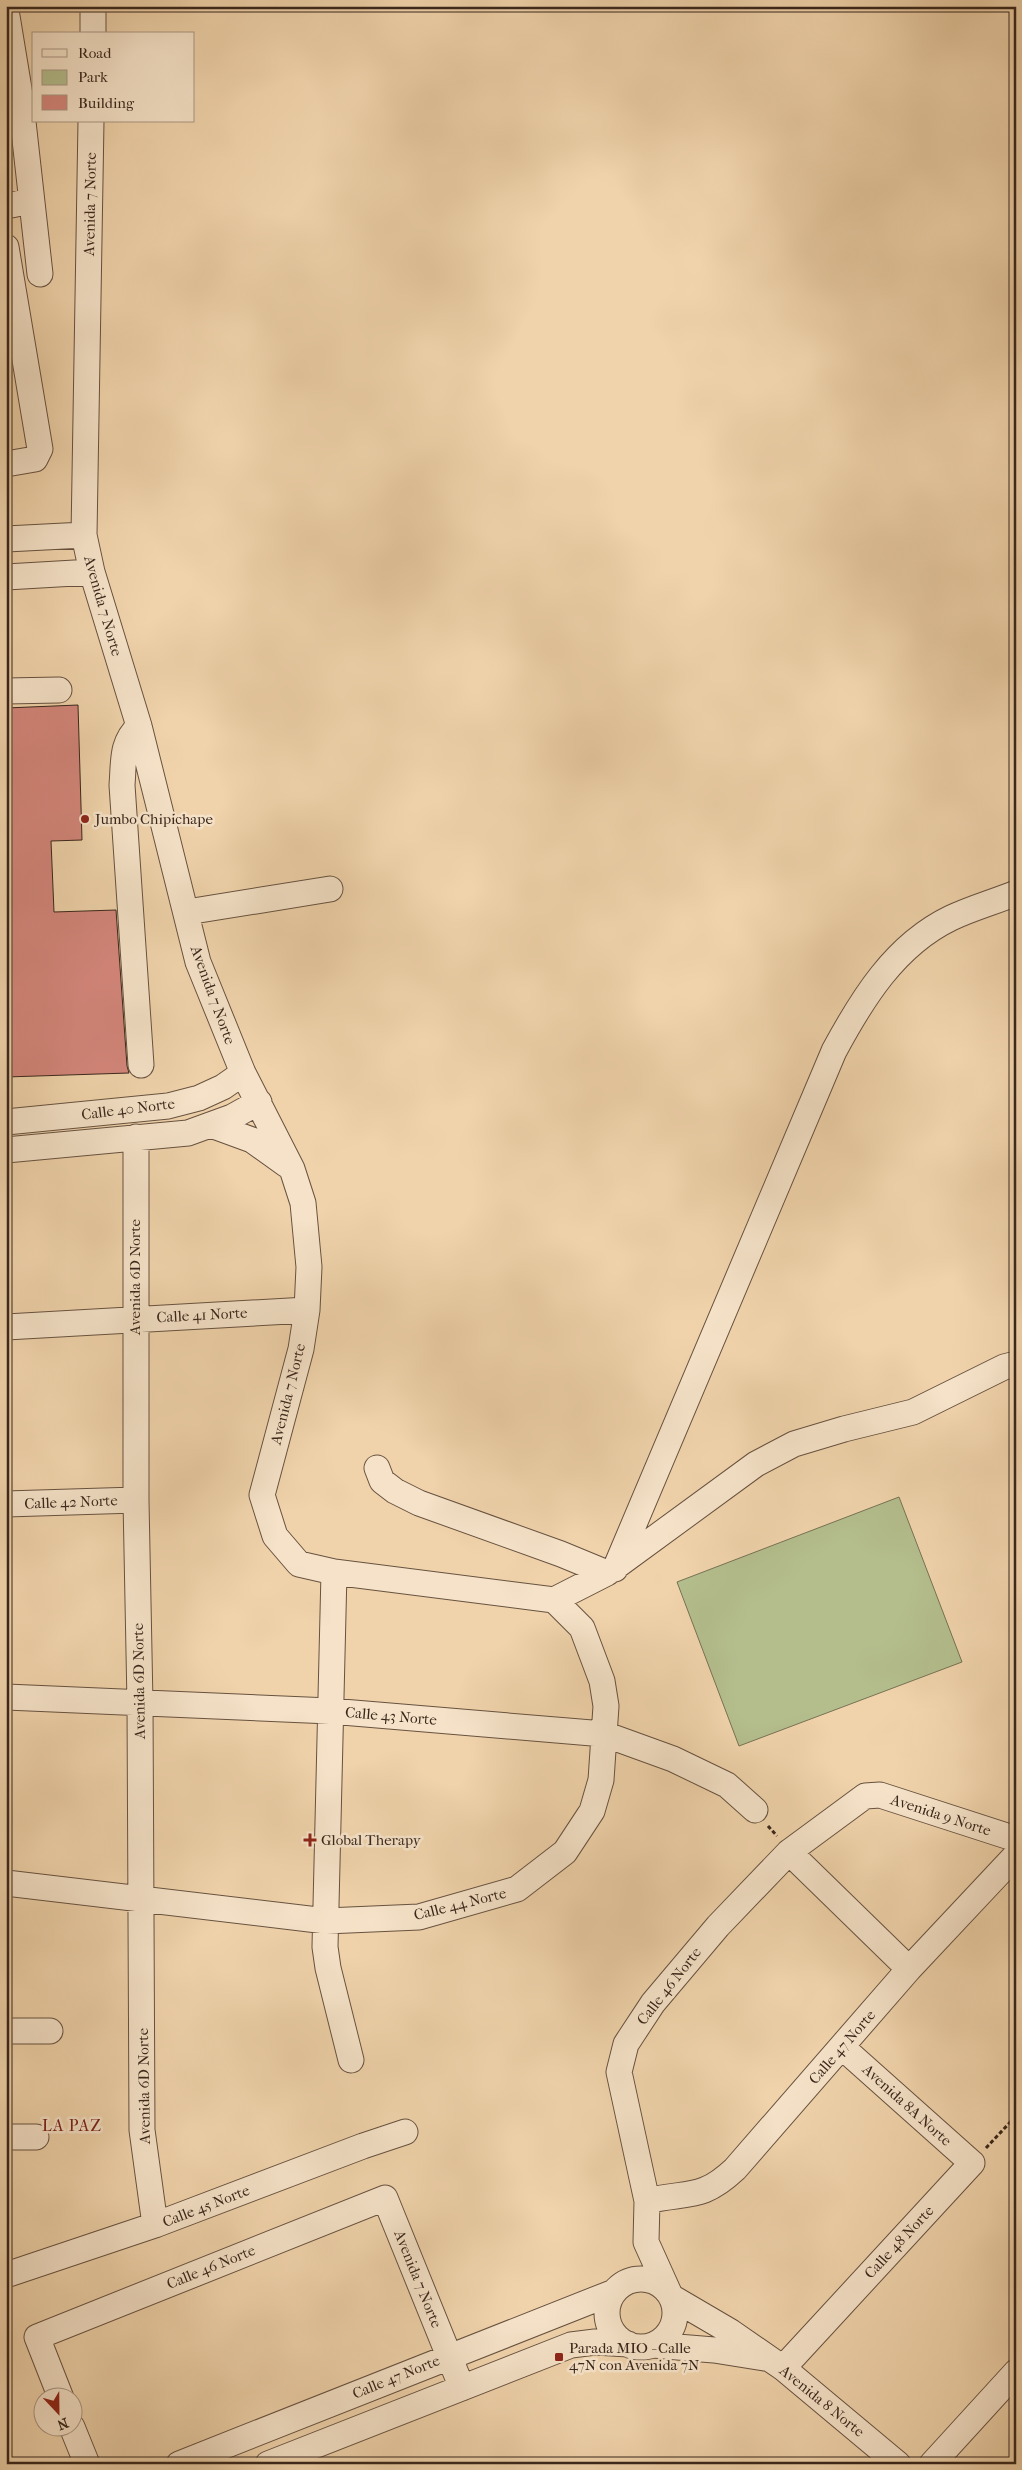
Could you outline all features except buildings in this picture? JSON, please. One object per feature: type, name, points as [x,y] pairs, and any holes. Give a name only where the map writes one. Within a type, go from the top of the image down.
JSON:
[{"type":"street","points":[[93,6],[93,32]]},
{"type":"street","points":[[6,10],[13,96],[31,201],[40,274]]},
{"type":"street","name":"Avenida 7 Norte","points":[[91,122],[84,535],[92,572],[139,726],[198,962],[243,1073],[292,1169],[303,1203],[307,1232],[309,1267],[307,1310],[301,1350],[262,1495],[275,1536],[299,1564],[334,1572],[554,1600]]},
{"type":"street","points":[[6,206],[31,201]]},
{"type":"street","points":[[6,248],[14,339],[40,449],[39,455],[35,459],[6,464]]},
{"type":"street","points":[[6,539],[84,535]]},
{"type":"street","points":[[6,577],[92,572]]},
{"type":"street","points":[[6,691],[59,690]]},
{"type":"street","points":[[139,726],[130,735],[125,745],[122,785],[141,1066]]},
{"type":"street","points":[[187,912],[330,889]]},
{"type":"street","points":[[611,1571],[834,1051],[857,1009],[895,959],[923,934],[951,918],[1016,893]]},
{"type":"street","name":"Calle 40 Norte","points":[[6,1122],[168,1106],[199,1098],[223,1087],[243,1073]]},
{"type":"street","name":"Calle 40 Norte","points":[[6,1150],[188,1133],[232,1117],[258,1102]]},
{"type":"street","points":[[211,1125],[252,1140],[270,1151],[292,1169]]},
{"type":"street","name":"Avenida 6D Norte","points":[[136,1137],[136,1500],[142,1901],[142,2130],[155,2226]]},
{"type":"street","name":"Calle 41 Norte","points":[[6,1327],[307,1310]]},
{"type":"street","points":[[554,1600],[611,1571],[756,1464],[794,1444],[844,1428],[913,1412],[1004,1367],[1016,1364]]},
{"type":"street","points":[[376,1468],[382,1481],[395,1491],[419,1503],[611,1571]]},
{"type":"street","name":"Calle 42 Norte","points":[[6,1504],[136,1500]]},
{"type":"street","points":[[334,1572],[326,1920],[328,1968],[351,2060]]},
{"type":"street","name":"Calle 44 Norte","points":[[6,1883],[142,1901],[326,1920],[419,1917],[517,1889],[565,1852],[592,1811],[601,1780],[606,1706],[602,1681],[582,1628],[554,1600]]},
{"type":"street","name":"Calle 43 Norte","points":[[6,1697],[330,1711],[604,1734],[673,1759],[718,1780],[755,1810]]},
{"type":"street","name":"Avenida 9 Norte","points":[[865,1796],[880,1795],[1016,1839]]},
{"type":"street","name":"Calle 46 Norte","points":[[671,2295],[646,2242],[647,2201],[618,2072],[626,2044],[653,2003],[718,1926],[789,1852],[865,1796]]},
{"type":"street","points":[[789,1852],[909,1969]]},
{"type":"street","name":"Calle 47 Norte","points":[[647,2201],[667,2196],[704,2192],[719,2184],[735,2169],[909,1969],[1016,1854]]},
{"type":"street","points":[[6,2031],[50,2031]]},
{"type":"street","name":"Avenida 8A Norte","points":[[842,2048],[972,2163]]},
{"type":"street","name":"Calle 45 Norte","points":[[6,2275],[155,2226],[363,2146],[405,2132]]},
{"type":"street","points":[[6,2137],[36,2137]]},
{"type":"street","name":"Calle 48 Norte","points":[[776,2364],[972,2163]]},
{"type":"street","name":"Avenida 7 Norte","points":[[385,2198],[462,2388]]},
{"type":"street","name":"Calle 46 Norte","points":[[57,2388],[37,2337],[385,2198]]},
{"type":"street","name":"Calle 46 Norte","points":[[617,2288],[646,2242]]},
{"type":"street","points":[[268,2464],[571,2345],[596,2342],[628,2344],[640,2347],[653,2345],[664,2339],[674,2323],[676,2310],[671,2295],[660,2284],[643,2278],[631,2280],[617,2288],[608,2303],[608,2322],[613,2333],[628,2344]]},
{"type":"street","name":"Calle 47 Norte","points":[[178,2464],[617,2288]]},
{"type":"street","name":"Avenida 8 Norte","points":[[671,2295],[731,2332],[776,2364],[898,2464]]},
{"type":"street","name":"Avenida 8 Norte","points":[[653,2345],[714,2350],[776,2364]]},
{"type":"street","points":[[932,2464],[1016,2372]]},
{"type":"street","points":[[76,2438],[87,2464]]},
{"type":"path","points":[[755,1810],[789,1852]]},
{"type":"path","points":[[972,2163],[1016,2116]]},
{"type":"green space","points":[[899,1497],[962,1662],[739,1746],[677,1582]]},
{"type":"place","name":"Jumbo Chipichape","points":[[85,819]]},
{"type":"place","name":"Global Therapy","points":[[310,1840]]},
{"type":"place","name":"Parada MIO - Calle 47N con Avenida 7N","points":[[559,2357]]},
{"type":"district","name":"LA PAZ","points":[[72,2125]]}]
